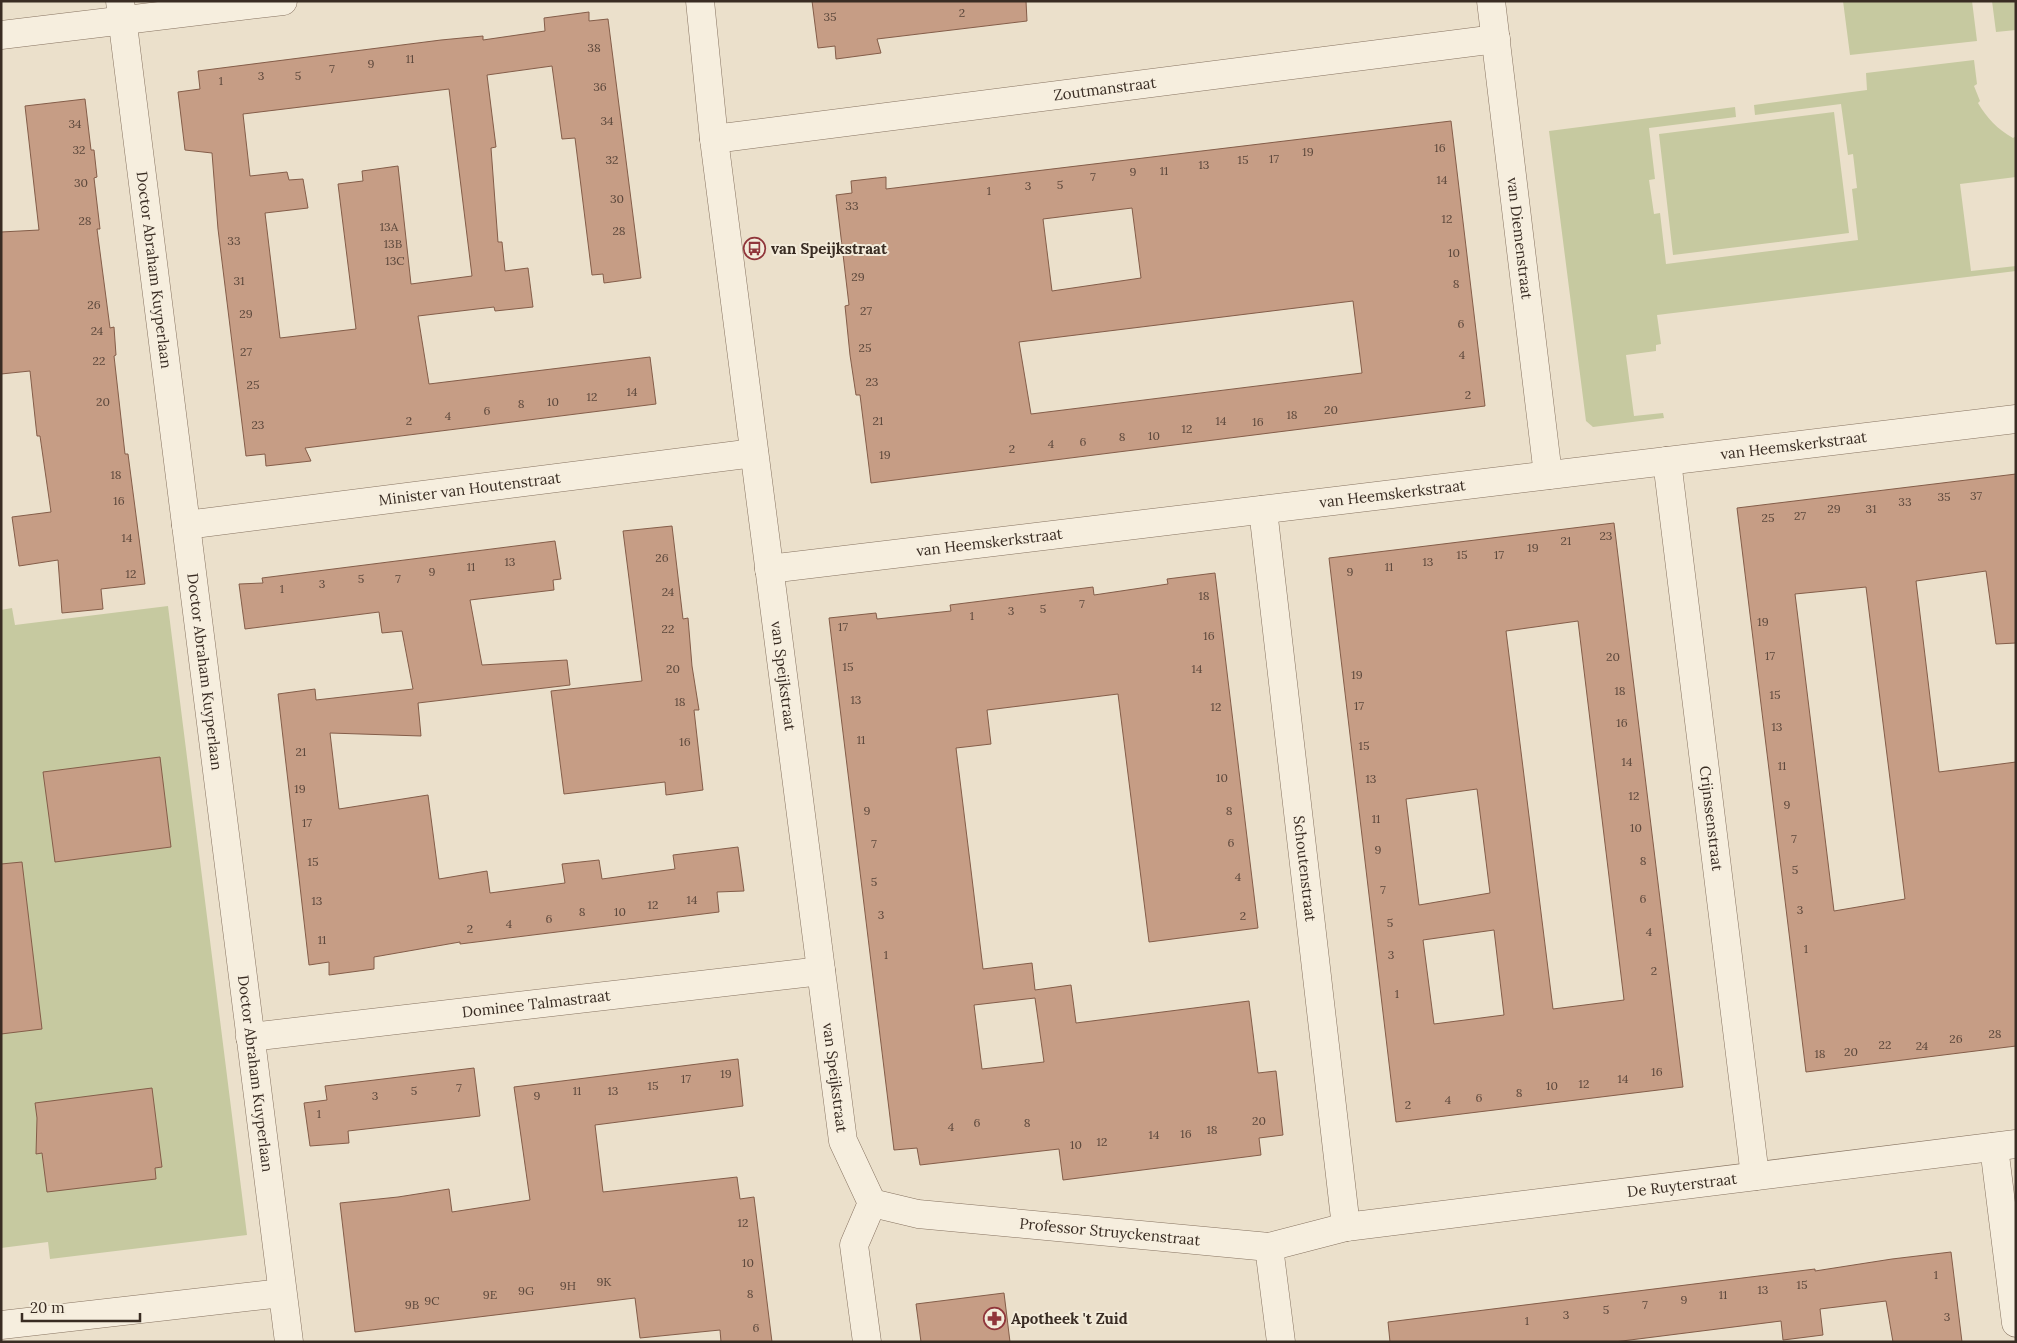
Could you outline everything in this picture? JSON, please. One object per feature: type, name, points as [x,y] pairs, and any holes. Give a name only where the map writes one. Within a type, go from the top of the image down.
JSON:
[{"type":"street","points":[[1,34],[121,11],[283,1]]},
{"type":"street","name":"van Speijkstraat","points":[[700,1],[714,139],[842,1142],[872,1203]]},
{"type":"street","name":"van Diemenstraat","points":[[1491,1],[1548,475]]},
{"type":"street","name":"Doctor Abraham Kuyperlaan","points":[[121,11],[289,1342]]},
{"type":"street","name":"Zoutmanstraat","points":[[714,139],[1496,39]]},
{"type":"street","name":"van Heemskerkstraat","points":[[769,569],[2016,419]]},
{"type":"street","name":"Minister van Houtenstraat","points":[[186,525],[754,453]]},
{"type":"street","name":"Crijnssenstraat","points":[[1667,461],[1755,1176]]},
{"type":"street","name":"Schoutenstraat","points":[[1264,510],[1346,1227]]},
{"type":"street","name":"Dominee Talmastraat","points":[[250,1037],[821,971]]},
{"type":"street","points":[[2005,1146],[2016,1323]]},
{"type":"street","name":"De Ruyterstraat","points":[[1346,1227],[2005,1146]]},
{"type":"street","points":[[867,1342],[854,1245],[872,1203]]},
{"type":"street","name":"Professor Struyckenstraat","points":[[872,1203],[918,1214],[1268,1247],[1346,1227]]},
{"type":"street","points":[[1268,1247],[1281,1342]]},
{"type":"street","points":[[1,1325],[282,1293]]},
{"type":"green space","points":[[1843,1],[1972,1],[1977,41],[1850,55]]},
{"type":"green space","points":[[1992,1],[2016,1],[2016,30],[1996,32]]},
{"type":"green space","points":[[1974,60],[1977,84],[1974,86],[1980,101],[1978,103],[1997,127],[2013,138],[2016,136],[2016,177],[1960,184],[1971,271],[2016,266],[2016,271],[1657,315],[1661,344],[1656,345],[1656,351],[1626,355],[1634,416],[1663,413],[1664,418],[1593,427],[1586,421],[1549,131],[1735,107],[1736,117],[1649,128],[1655,179],[1649,180],[1654,214],[1660,213],[1666,264],[1858,240],[1852,189],[1857,188],[1853,154],[1848,155],[1841,104],[1755,115],[1754,105],[1867,90],[1866,73]]},
{"type":"green space","points":[[1834,112],[1849,233],[1673,255],[1659,134]]},
{"type":"green space","points":[[168,606],[247,1235],[50,1259],[48,1242],[1,1248],[1,610],[12,608],[15,625]]},
{"type":"building","points":[[812,1],[1026,1],[1027,21],[877,39],[881,53],[836,59],[835,46],[818,48]]},
{"type":"building","points":[[589,12],[589,21],[608,19],[641,278],[604,283],[603,274],[592,275],[575,138],[562,139],[552,66],[487,75],[496,147],[491,148],[498,242],[502,242],[505,271],[528,268],[533,307],[495,311],[494,307],[418,316],[429,384],[650,357],[656,404],[305,448],[311,461],[266,466],[265,454],[246,456],[218,229],[212,153],[185,150],[178,92],[200,89],[198,71],[441,40],[483,36],[483,40],[545,31],[544,18]],"holes":[[[449,89],[472,276],[411,284],[398,166],[362,171],[363,181],[338,184],[356,329],[280,338],[265,213],[308,208],[303,179],[289,180],[287,172],[250,176],[243,114]]]},
{"type":"building","points":[[85,99],[91,150],[94,150],[97,177],[94,178],[100,229],[97,229],[110,328],[114,327],[116,355],[114,356],[125,454],[128,454],[145,584],[101,589],[103,609],[62,613],[58,560],[19,566],[12,517],[51,512],[40,436],[37,436],[30,371],[1,374],[1,232],[39,230],[25,106]]},
{"type":"building","points":[[1451,121],[1485,406],[871,483],[860,395],[856,395],[850,355],[845,306],[849,305],[836,195],[852,193],[851,181],[886,177],[886,189]],"holes":[[[1132,208],[1141,278],[1052,291],[1043,219]],[[1353,301],[1362,373],[1031,414],[1019,342]]]},
{"type":"building","points":[[2016,474],[2016,643],[1996,644],[1986,571],[1916,581],[1939,772],[2016,762],[2016,1046],[1806,1072],[1737,508]],"holes":[[[1866,587],[1905,899],[1834,911],[1795,594]]]},
{"type":"building","points":[[1614,523],[1683,1087],[1396,1122],[1329,558]],"holes":[[[1578,621],[1624,1000],[1553,1009],[1506,631]],[[1477,789],[1490,893],[1419,905],[1406,799]],[[1494,930],[1504,1015],[1434,1024],[1423,940]]]},
{"type":"building","points":[[672,526],[683,619],[688,618],[692,666],[699,710],[694,710],[703,790],[666,795],[665,782],[564,794],[551,691],[642,681],[623,531]]},
{"type":"building","points":[[555,541],[561,579],[553,580],[554,590],[470,600],[482,665],[567,660],[570,685],[418,703],[421,736],[330,733],[339,809],[428,795],[439,879],[487,871],[490,893],[565,883],[562,864],[599,860],[602,879],[675,869],[673,855],[738,847],[744,891],[717,892],[719,912],[460,944],[460,942],[374,957],[374,969],[329,975],[329,962],[309,965],[278,694],[315,689],[316,700],[413,689],[402,631],[382,633],[379,612],[245,629],[239,584],[263,583],[262,578]]},
{"type":"building","points":[[1215,573],[1258,928],[1149,942],[1118,694],[987,710],[991,744],[956,748],[983,969],[1032,963],[1035,990],[1071,985],[1076,1023],[1249,1001],[1258,1073],[1276,1071],[1283,1135],[1259,1138],[1261,1155],[1063,1180],[1059,1149],[920,1165],[917,1148],[894,1150],[829,618],[876,613],[877,619],[951,611],[950,605],[1093,587],[1094,595],[1168,584],[1167,579]],"holes":[[[1035,998],[1044,1062],[982,1069],[974,1005]]]},
{"type":"building","points":[[160,757],[171,847],[55,862],[43,772]]},
{"type":"building","points":[[22,862],[42,1029],[1,1034],[1,864]]},
{"type":"building","points":[[738,1059],[743,1106],[595,1125],[603,1192],[737,1177],[740,1199],[754,1197],[772,1342],[721,1342],[720,1330],[640,1338],[635,1298],[355,1332],[340,1203],[449,1189],[452,1212],[530,1200],[514,1087]]},
{"type":"building","points":[[474,1068],[480,1116],[348,1131],[349,1143],[310,1146],[304,1103],[327,1100],[325,1086]]},
{"type":"building","points":[[152,1088],[162,1167],[155,1168],[156,1179],[47,1192],[42,1153],[36,1154],[37,1118],[35,1103]]},
{"type":"building","points":[[1951,1252],[1962,1342],[1893,1342],[1886,1301],[1820,1309],[1823,1335],[1783,1340],[1781,1321],[1614,1342],[1390,1342],[1388,1322],[1815,1269],[1815,1271]]},
{"type":"building","points":[[1004,1293],[1010,1342],[921,1342],[916,1304]]},
{"type":"place","name":"van Speijkstraat","points":[[755,249]]},
{"type":"place","name":"Apotheek 't Zuid","points":[[995,1319]]}]
